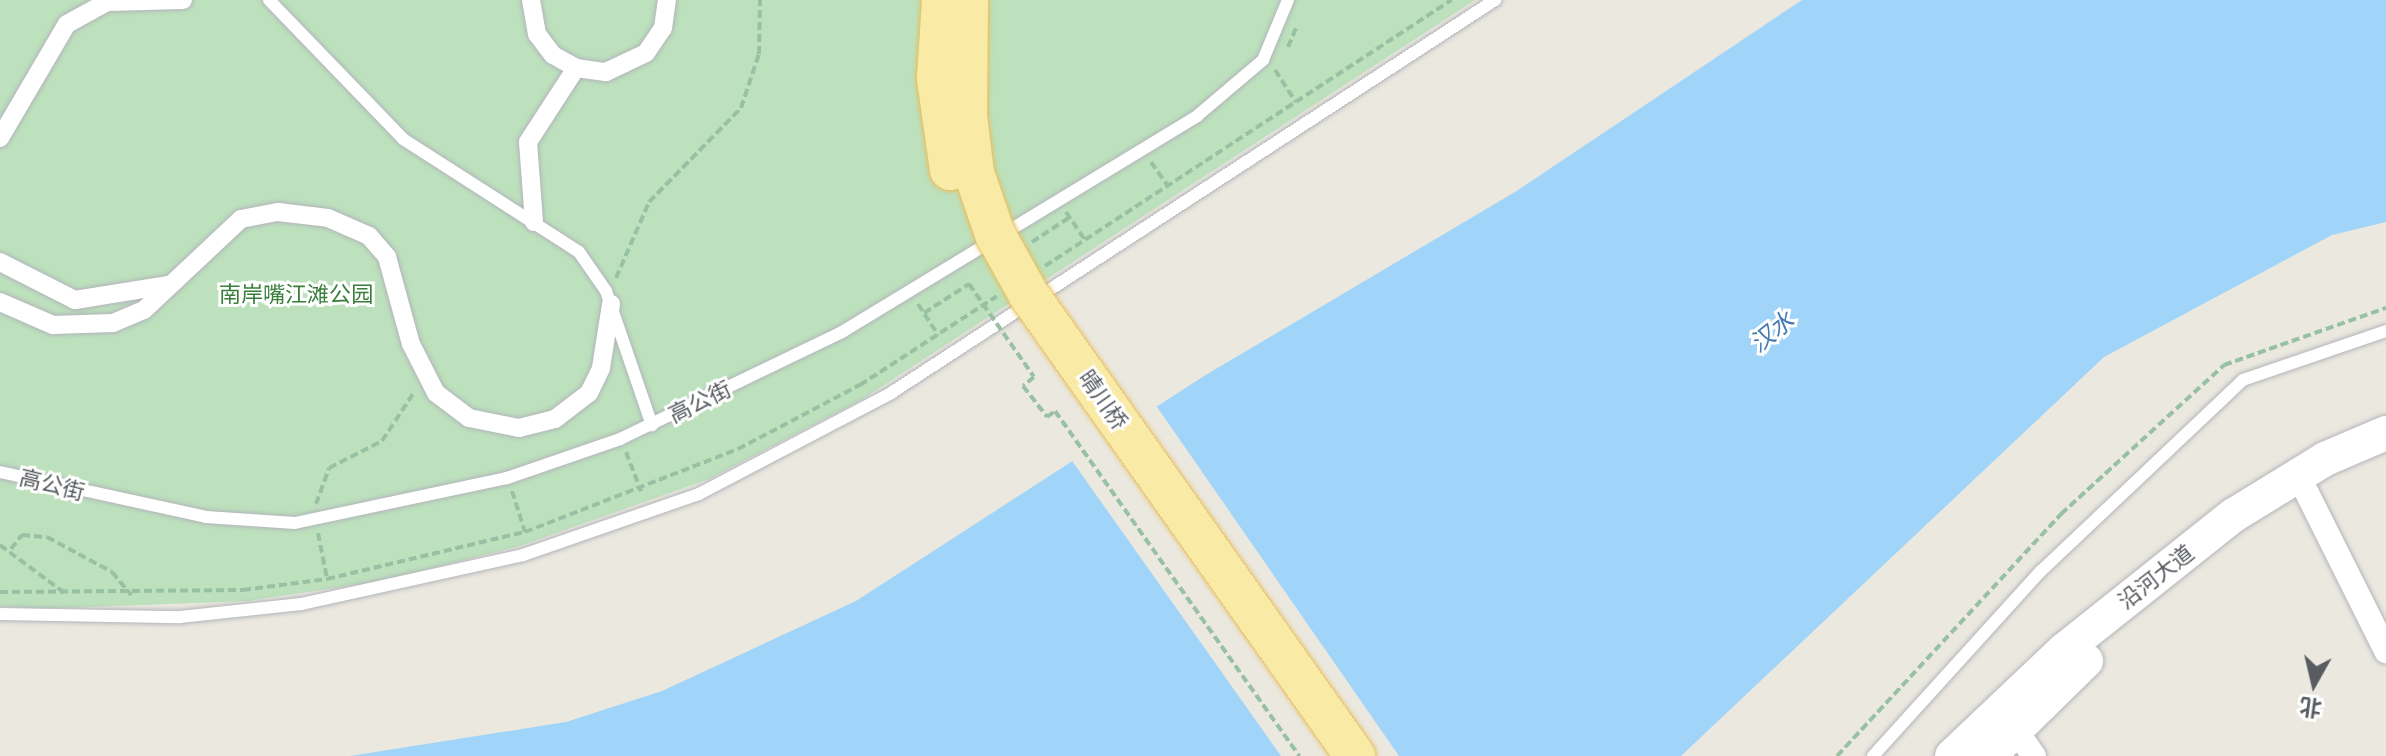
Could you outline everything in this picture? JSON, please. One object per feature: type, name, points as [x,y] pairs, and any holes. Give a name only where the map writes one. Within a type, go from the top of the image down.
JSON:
[{"type":"main road","name":"晴川桥","points":[[942,0],[939,115],[958,201],[989,273],[1326,756]]},
{"type":"main road","name":"晴川桥","points":[[968,0],[971,145],[995,234],[1029,295],[1355,756]]},
{"type":"main road","name":"沿河大道","points":[[1952,756],[2064,650],[2234,515],[2325,459],[2386,433]]},
{"type":"main road","name":"沿河大道","points":[[1989,756],[2024,743],[2109,640],[2307,493],[2386,451]]},
{"type":"street","points":[[0,138],[67,24],[107,2],[183,0]]},
{"type":"street","points":[[531,0],[544,45],[576,68],[606,72],[634,62],[656,41],[667,0]]},
{"type":"street","points":[[534,222],[528,142],[576,68]]},
{"type":"street","points":[[0,302],[53,325],[105,325],[144,310],[241,219],[278,212],[351,225],[387,257],[425,375],[451,407],[484,423],[519,428],[555,419],[595,384],[611,304]]},
{"type":"street","points":[[0,262],[48,292],[100,299],[171,284]]},
{"type":"street","points":[[100,299],[105,325]]},
{"type":"street","points":[[2307,493],[2386,651]]},
{"type":"lane","points":[[269,0],[403,139],[579,252],[611,304],[652,425]]},
{"type":"lane","name":"高公街","points":[[0,472],[206,517],[317,520],[507,478],[652,425],[842,332],[1197,116],[1263,60],[1288,0]]},
{"type":"lane","points":[[0,614],[180,617],[301,604],[523,555],[699,494],[891,393],[1495,0]]},
{"type":"lane","points":[[1873,756],[2041,571],[2243,380],[2386,331]]},
{"type":"path","points":[[611,304],[625,244],[649,202],[722,132],[753,84],[760,0]]},
{"type":"path","points":[[1284,53],[1300,12]]},
{"type":"path","points":[[1264,76],[1279,60]]},
{"type":"path","points":[[1273,68],[1296,102]]},
{"type":"path","points":[[1135,164],[1158,149]]},
{"type":"path","points":[[1147,156],[1168,186]]},
{"type":"path","points":[[1024,234],[1076,201]]},
{"type":"path","points":[[1070,217],[1085,240]]},
{"type":"path","name":"晴川桥","points":[[938,335],[924,313],[969,284],[1034,377],[1023,386],[1047,417],[1055,411],[1299,756]]},
{"type":"path","points":[[903,310],[931,294]]},
{"type":"path","points":[[317,520],[326,472],[382,441],[425,375]]},
{"type":"path","points":[[612,456],[637,446]]},
{"type":"path","points":[[633,468],[641,491]]},
{"type":"path","points":[[498,493],[526,485]]},
{"type":"path","points":[[512,490],[525,532]]},
{"type":"path","points":[[307,536],[334,532]]},
{"type":"path","points":[[11,549],[22,535],[47,537],[112,572],[131,595]]},
{"type":"path","points":[[319,535],[327,579]]},
{"type":"path","points":[[0,545],[11,549],[68,596]]},
{"type":"green space","name":"南岸嘴江滩公园","points":[[0,0],[1475,0],[861,400],[709,479],[520,546],[382,581],[248,601],[36,609],[0,606]]},
{"type":"water","name":"汉水","points":[[1802,0],[2386,0],[2386,222],[2332,235],[2104,357],[1681,756],[350,756],[566,722],[662,691],[856,601],[1204,376],[1515,192]]},
{"type":"pier","points":[[1155,404],[1399,756],[1281,756],[1070,458]]}]
